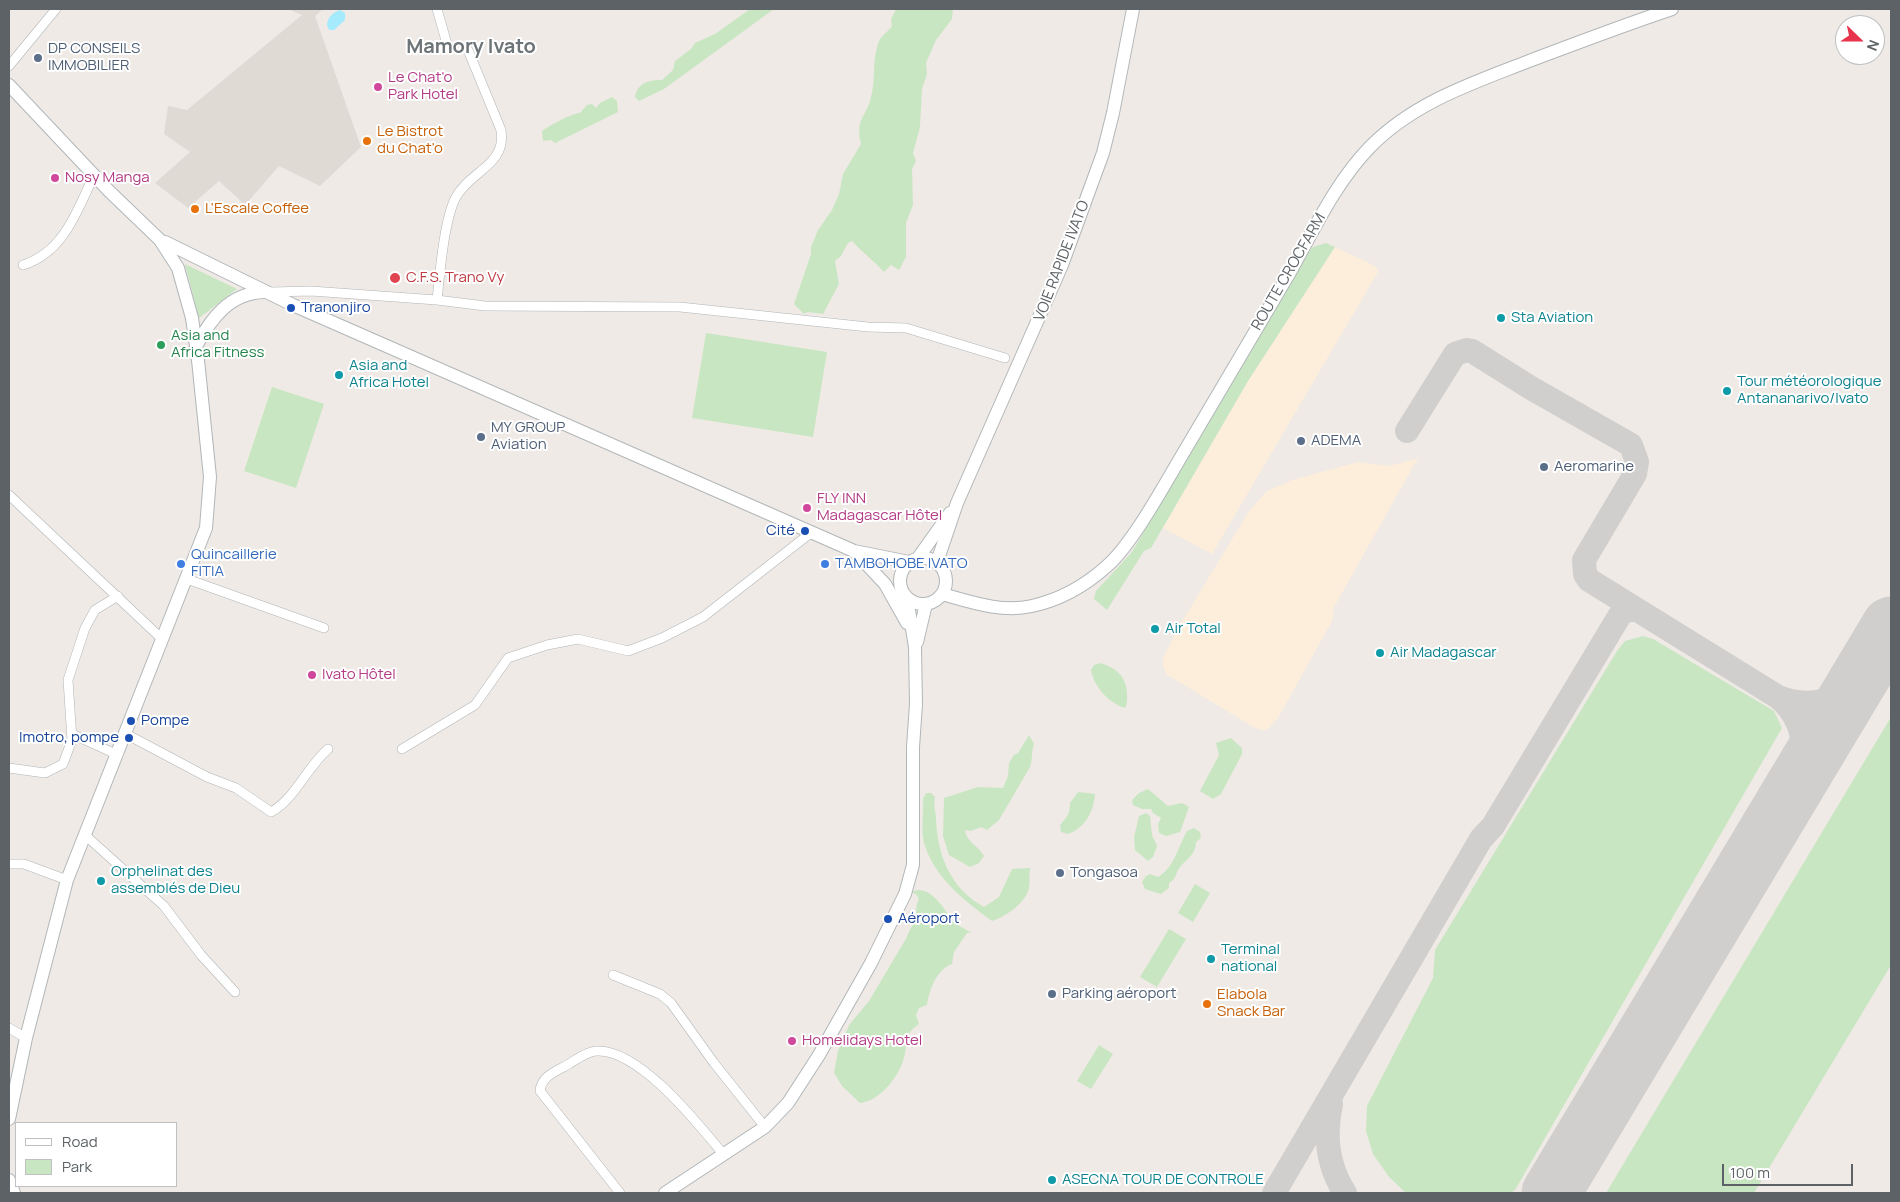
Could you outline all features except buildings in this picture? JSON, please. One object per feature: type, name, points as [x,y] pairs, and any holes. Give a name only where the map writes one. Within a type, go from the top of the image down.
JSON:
[{"type":"main road","name":"VOIE RAPIDE IVATO","points":[[957,502],[1062,265],[1090,188],[1113,113],[1133,9]]},
{"type":"main road","name":"ROUTE CROCFARM","points":[[944,587],[981,605],[1012,608],[1031,606],[1078,588],[1109,565],[1160,492],[1279,290],[1326,205],[1350,170],[1370,146],[1409,113],[1452,91],[1672,9]]},
{"type":"main road","points":[[9,85],[94,175],[160,240],[178,268],[192,318],[196,346],[209,490],[206,528],[118,755],[67,880],[26,1038],[9,1119]]},
{"type":"main road","points":[[160,240],[266,292],[812,532],[854,552],[916,603],[926,604]]},
{"type":"main road","points":[[196,346],[208,324],[223,308],[243,295],[266,292]]},
{"type":"main road","points":[[665,1193],[764,1127],[788,1103],[800,1086],[871,963],[905,894],[913,864],[912,747],[916,704],[915,646],[904,594],[899,580],[902,570],[913,560],[957,502]]},
{"type":"main road","points":[[938,562],[957,502]]},
{"type":"main road","points":[[854,552],[913,560],[928,558],[938,562],[944,571],[944,587],[926,604],[915,646]]},
{"type":"main road","points":[[854,552],[885,584],[903,615],[915,646]]},
{"type":"main road","points":[[9,1180],[14,1193]]},
{"type":"street","points":[[9,66],[56,9]]},
{"type":"street","points":[[437,9],[447,44]]},
{"type":"street","points":[[437,300],[451,209],[462,188],[494,161],[503,140],[501,130],[468,50]]},
{"type":"street","points":[[23,265],[36,261],[54,247],[69,228],[94,175]]},
{"type":"street","points":[[266,292],[311,291],[437,300],[485,306],[680,307],[868,327],[906,328],[1004,358]]},
{"type":"street","points":[[9,495],[162,639]]},
{"type":"street","points":[[402,749],[475,706],[508,658],[547,645],[578,639],[628,651],[662,638],[703,617],[812,532]]},
{"type":"street","points":[[187,579],[324,628]]},
{"type":"street","points":[[9,768],[46,773],[63,764],[72,740],[68,680],[85,628],[95,610],[118,596]]},
{"type":"street","points":[[72,734],[118,755]]},
{"type":"street","points":[[126,734],[207,777],[236,788],[271,812],[282,806],[317,758],[328,749]]},
{"type":"street","points":[[85,835],[164,906],[200,955],[235,992]]},
{"type":"street","points":[[9,864],[24,864],[67,880]]},
{"type":"street","points":[[613,975],[660,994],[672,1004],[714,1063],[764,1127]]},
{"type":"street","points":[[9,1028],[26,1038]]},
{"type":"street","points":[[620,1193],[540,1091],[540,1083],[548,1075],[589,1052],[599,1051],[614,1055],[659,1082],[724,1154]]},
{"type":"shaded area","points":[[288,9],[323,9],[315,16],[361,147],[320,186],[279,166],[245,205],[219,181],[188,208],[155,183],[190,152],[164,134],[168,106],[187,110],[302,15]]},
{"type":"shaded area","points":[[1335,247],[1371,264],[1377,268],[1378,272],[1212,554],[1163,528],[1248,381]]},
{"type":"shaded area","points":[[1418,458],[1334,607],[1332,621],[1278,718],[1268,729],[1255,728],[1166,674],[1163,658],[1180,625],[1249,511],[1267,491],[1292,480],[1358,462],[1390,466]]},
{"type":"green space","points":[[750,9],[774,9],[664,89],[639,101],[635,97],[641,85],[662,80],[673,70],[675,61],[691,49],[695,43],[715,34]]},
{"type":"green space","points":[[896,9],[953,9],[952,19],[936,40],[926,63],[927,74],[922,89],[920,127],[913,153],[916,161],[912,169],[913,205],[906,223],[906,257],[899,270],[891,265],[884,272],[852,241],[848,243],[841,256],[835,261],[839,284],[823,314],[808,312],[804,314],[794,304],[811,254],[811,247],[818,230],[832,210],[839,194],[843,174],[861,144],[859,128],[869,104],[876,50],[880,39],[892,26],[891,19]]},
{"type":"green space","points":[[612,97],[617,101],[618,112],[555,143],[551,140],[543,141],[542,131],[580,113],[587,105],[592,104],[596,108],[600,103]]},
{"type":"green space","points":[[1326,243],[1335,247],[1248,381],[1151,548],[1144,551],[1107,610],[1094,599],[1096,591],[1132,552],[1307,254],[1313,247]]},
{"type":"green space","points":[[185,264],[237,289],[199,318]]},
{"type":"green space","points":[[706,333],[827,352],[813,437],[692,418]]},
{"type":"green space","points":[[272,387],[324,404],[296,488],[244,471]]},
{"type":"green space","points":[[1643,636],[1653,639],[1774,711],[1782,728],[1515,1190],[1510,1193],[1406,1193],[1389,1177],[1373,1154],[1366,1131],[1367,1106],[1433,978],[1435,950],[1617,651],[1625,641]]},
{"type":"green space","points":[[1101,663],[1116,670],[1122,677],[1127,692],[1125,708],[1119,706],[1103,694],[1095,682],[1091,670],[1094,665]]},
{"type":"green space","points":[[1891,717],[1891,965],[1754,1193],[1606,1193]]},
{"type":"green space","points":[[1029,735],[1034,744],[1030,767],[999,820],[987,830],[981,827],[971,831],[965,830],[970,841],[984,856],[979,863],[970,867],[949,855],[943,836],[944,798],[978,787],[1003,788],[1008,776],[1009,763],[1014,755],[1018,753]]},
{"type":"green space","points":[[1231,738],[1242,748],[1242,754],[1221,794],[1213,799],[1200,791],[1219,755],[1216,743]]},
{"type":"green space","points":[[1148,789],[1168,806],[1182,803],[1189,807],[1180,832],[1166,836],[1159,833],[1158,824],[1161,818],[1153,813],[1151,809],[1142,809],[1133,805],[1132,800],[1139,793]]},
{"type":"green space","points":[[1078,792],[1095,794],[1093,807],[1088,818],[1079,828],[1068,834],[1061,832],[1060,825],[1068,815],[1070,803]]},
{"type":"green space","points":[[926,793],[931,793],[935,797],[937,833],[948,870],[954,881],[972,899],[984,907],[999,897],[1012,869],[1030,868],[1027,894],[1009,913],[992,921],[952,888],[936,869],[925,846],[923,835],[923,799]]},
{"type":"green space","points":[[1146,813],[1150,816],[1152,835],[1157,846],[1153,857],[1148,861],[1135,850],[1134,837],[1139,816]]},
{"type":"green space","points":[[1194,828],[1200,832],[1201,838],[1196,842],[1196,847],[1192,854],[1169,883],[1169,888],[1161,894],[1145,889],[1142,882],[1146,876],[1150,874],[1158,877],[1168,868],[1187,831]]},
{"type":"green space","points":[[1195,884],[1210,893],[1193,922],[1178,913]]},
{"type":"green space","points":[[925,891],[934,897],[954,922],[971,933],[967,933],[954,952],[952,964],[938,975],[927,1005],[919,1008],[916,1015],[919,1024],[913,1028],[906,1041],[905,1055],[892,1082],[874,1098],[860,1103],[842,1086],[834,1073],[838,1051],[849,1025],[869,1001],[907,937],[915,921],[919,899],[916,894],[910,892]]},
{"type":"green space","points":[[1169,929],[1186,939],[1157,987],[1140,977]]},
{"type":"green space","points":[[1099,1045],[1113,1054],[1091,1089],[1077,1081]]},
{"type":"water","points":[[340,10],[345,13],[345,20],[334,30],[329,30],[327,22],[329,18]]},
{"type":"taxiway","points":[[1407,431],[1455,354],[1467,350],[1472,351],[1531,388],[1631,445],[1637,462],[1635,474],[1584,560],[1585,574],[1589,580],[1778,697],[1801,702],[1823,701],[1844,692],[1861,676]]},
{"type":"taxiway","points":[[1274,1193],[1481,839],[1493,826],[1620,615],[1627,610],[1636,610]]},
{"type":"taxiway","points":[[1778,697],[1794,717],[1802,739],[1802,762],[1795,786]]},
{"type":"taxiway","points":[[1331,1104],[1328,1127],[1329,1150],[1334,1172],[1345,1193]]},
{"type":"runway","points":[[1551,1193],[1891,626]]},
{"type":"place","name":"DP CONSEILS IMMOBILIER","points":[[38,58]]},
{"type":"place","name":"Le Chat'o Park Hotel","points":[[378,87]]},
{"type":"place","name":"Le Bistrot du Chat'o","points":[[367,141]]},
{"type":"place","name":"Nosy Manga","points":[[55,178]]},
{"type":"place","name":"L'Escale Coffee","points":[[195,209]]},
{"type":"place","name":"C.F.S. Trano Vy","points":[[395,278]]},
{"type":"place","name":"Tranonjiro","points":[[291,308]]},
{"type":"place","name":"Sta Aviation","points":[[1501,318]]},
{"type":"place","name":"Asia and Africa Fitness","points":[[161,345]]},
{"type":"place","name":"Asia and Africa Hotel","points":[[339,375]]},
{"type":"place","name":"Tour météorologique Antananarivo/Ivato","points":[[1727,391]]},
{"type":"place","name":"MY GROUP Aviation","points":[[481,437]]},
{"type":"place","name":"ADEMA","points":[[1301,441]]},
{"type":"place","name":"Aeromarine","points":[[1544,467]]},
{"type":"place","name":"FLY INN Madagascar Hôtel","points":[[807,508]]},
{"type":"place","name":"Cité","points":[[805,531]]},
{"type":"place","name":"Quincaillerie FITIA","points":[[181,564]]},
{"type":"place","name":"TAMBOHOBE IVATO","points":[[825,564]]},
{"type":"place","name":"Air Total","points":[[1155,629]]},
{"type":"place","name":"Air Madagascar","points":[[1380,653]]},
{"type":"place","name":"Ivato Hôtel","points":[[312,675]]},
{"type":"place","name":"Pompe","points":[[131,721]]},
{"type":"place","name":"Imotro, pompe","points":[[129,738]]},
{"type":"place","name":"Tongasoa","points":[[1060,873]]},
{"type":"place","name":"Orphelinat des assemblés de Dieu","points":[[101,881]]},
{"type":"place","name":"Aéroport","points":[[888,919]]},
{"type":"place","name":"Terminal national","points":[[1211,959]]},
{"type":"place","name":"Parking aéroport","points":[[1052,994]]},
{"type":"place","name":"Elabola Snack Bar","points":[[1207,1004]]},
{"type":"place","name":"Homelidays Hotel","points":[[792,1041]]},
{"type":"place","name":"ASECNA TOUR DE CONTROLE","points":[[1052,1180]]},
{"type":"district","name":"Mamory Ivato","points":[[471,47]]}]
